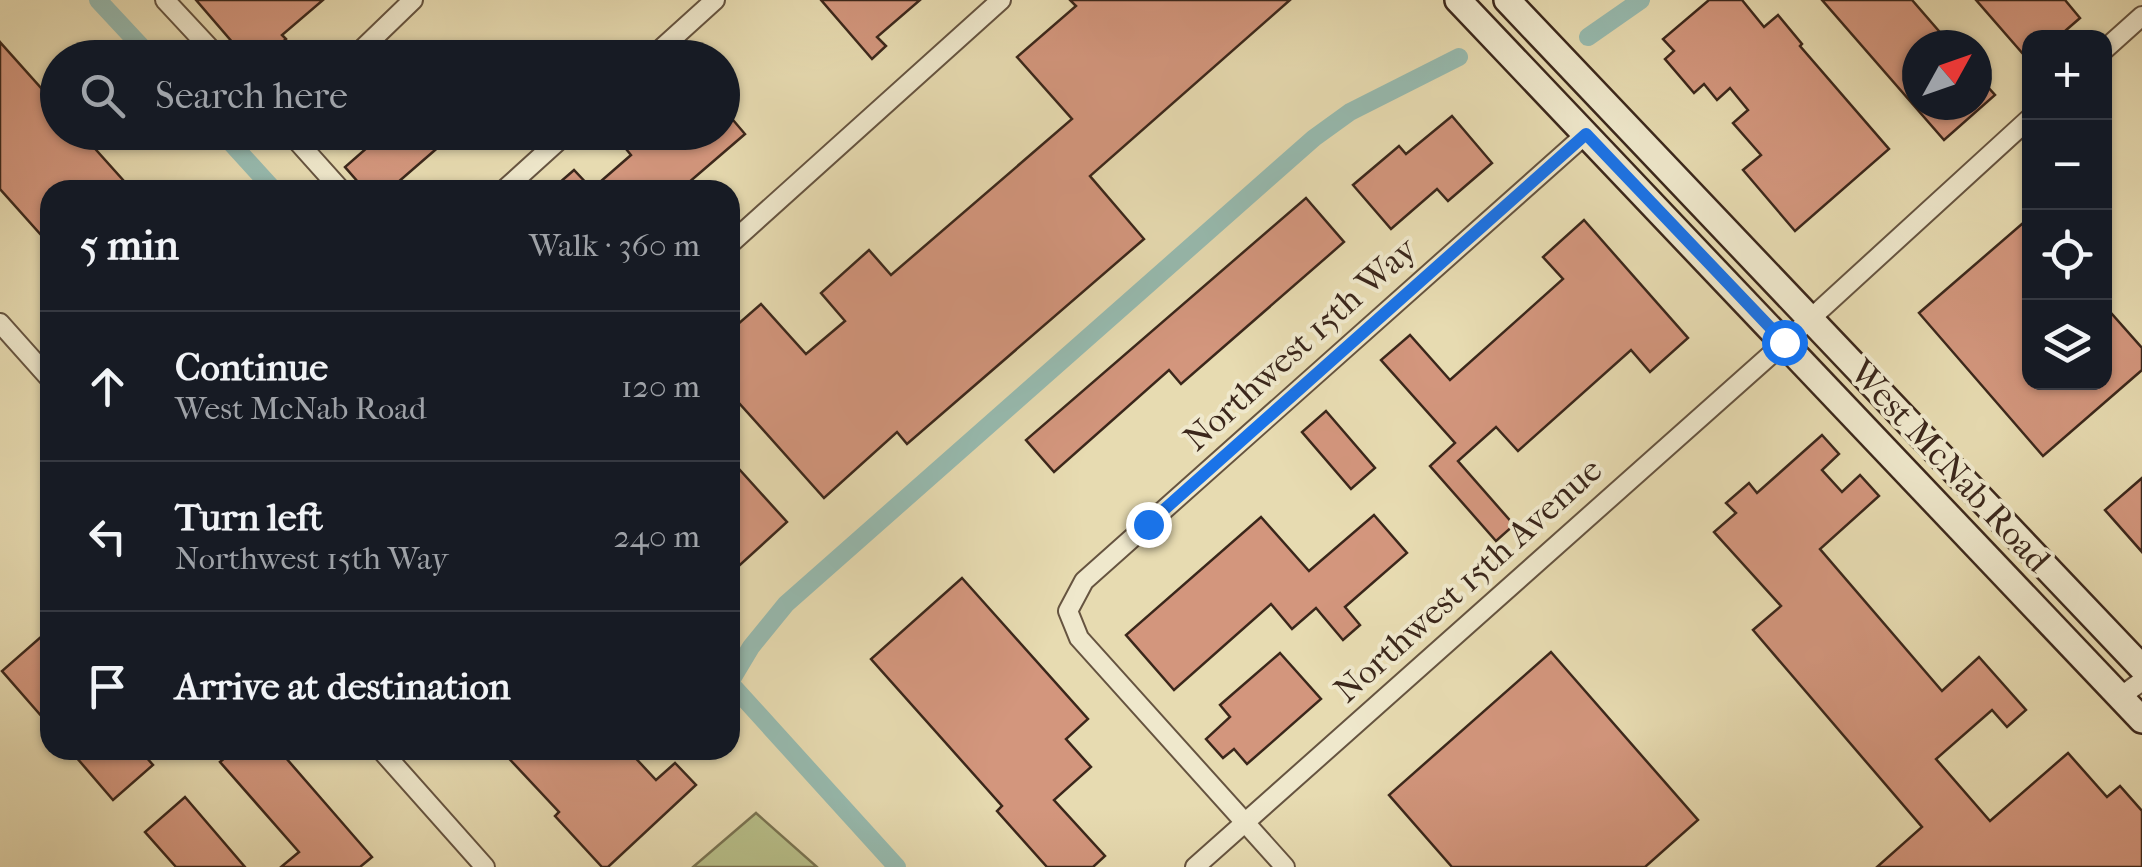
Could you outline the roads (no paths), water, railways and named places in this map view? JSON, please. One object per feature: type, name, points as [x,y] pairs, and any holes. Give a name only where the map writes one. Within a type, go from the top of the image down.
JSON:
[{"type":"main road","name":"West McNab Road","points":[[1458,0],[2142,720]]},
{"type":"main road","name":"West McNab Road","points":[[1507,0],[2142,668]]},
{"type":"street","points":[[165,0],[202,40]]},
{"type":"street","points":[[371,40],[413,0]]},
{"type":"street","points":[[671,40],[715,0]]},
{"type":"street","points":[[740,235],[1002,0]]},
{"type":"street","points":[[2112,43],[2142,16]]},
{"type":"street","name":"Northwest 15th Avenue","points":[[1195,867],[2028,120]]},
{"type":"street","name":"Northwest 15th Way","points":[[1244,822],[1079,638],[1068,611],[1084,581],[1586,134]]},
{"type":"street","points":[[305,150],[333,180]]},
{"type":"street","points":[[515,180],[548,150]]},
{"type":"street","points":[[0,324],[40,368]]},
{"type":"street","points":[[2120,697],[2142,681]]},
{"type":"street","points":[[389,760],[485,867]]},
{"type":"street","points":[[1244,822],[1285,867]]},
{"type":"waterway","points":[[98,0],[135,40]]},
{"type":"waterway","points":[[1588,37],[1641,0]]},
{"type":"waterway","points":[[740,665],[786,604],[1314,138],[1350,112],[1459,57]]},
{"type":"waterway","points":[[237,150],[265,180]]},
{"type":"waterway","points":[[740,694],[897,867]]}]
